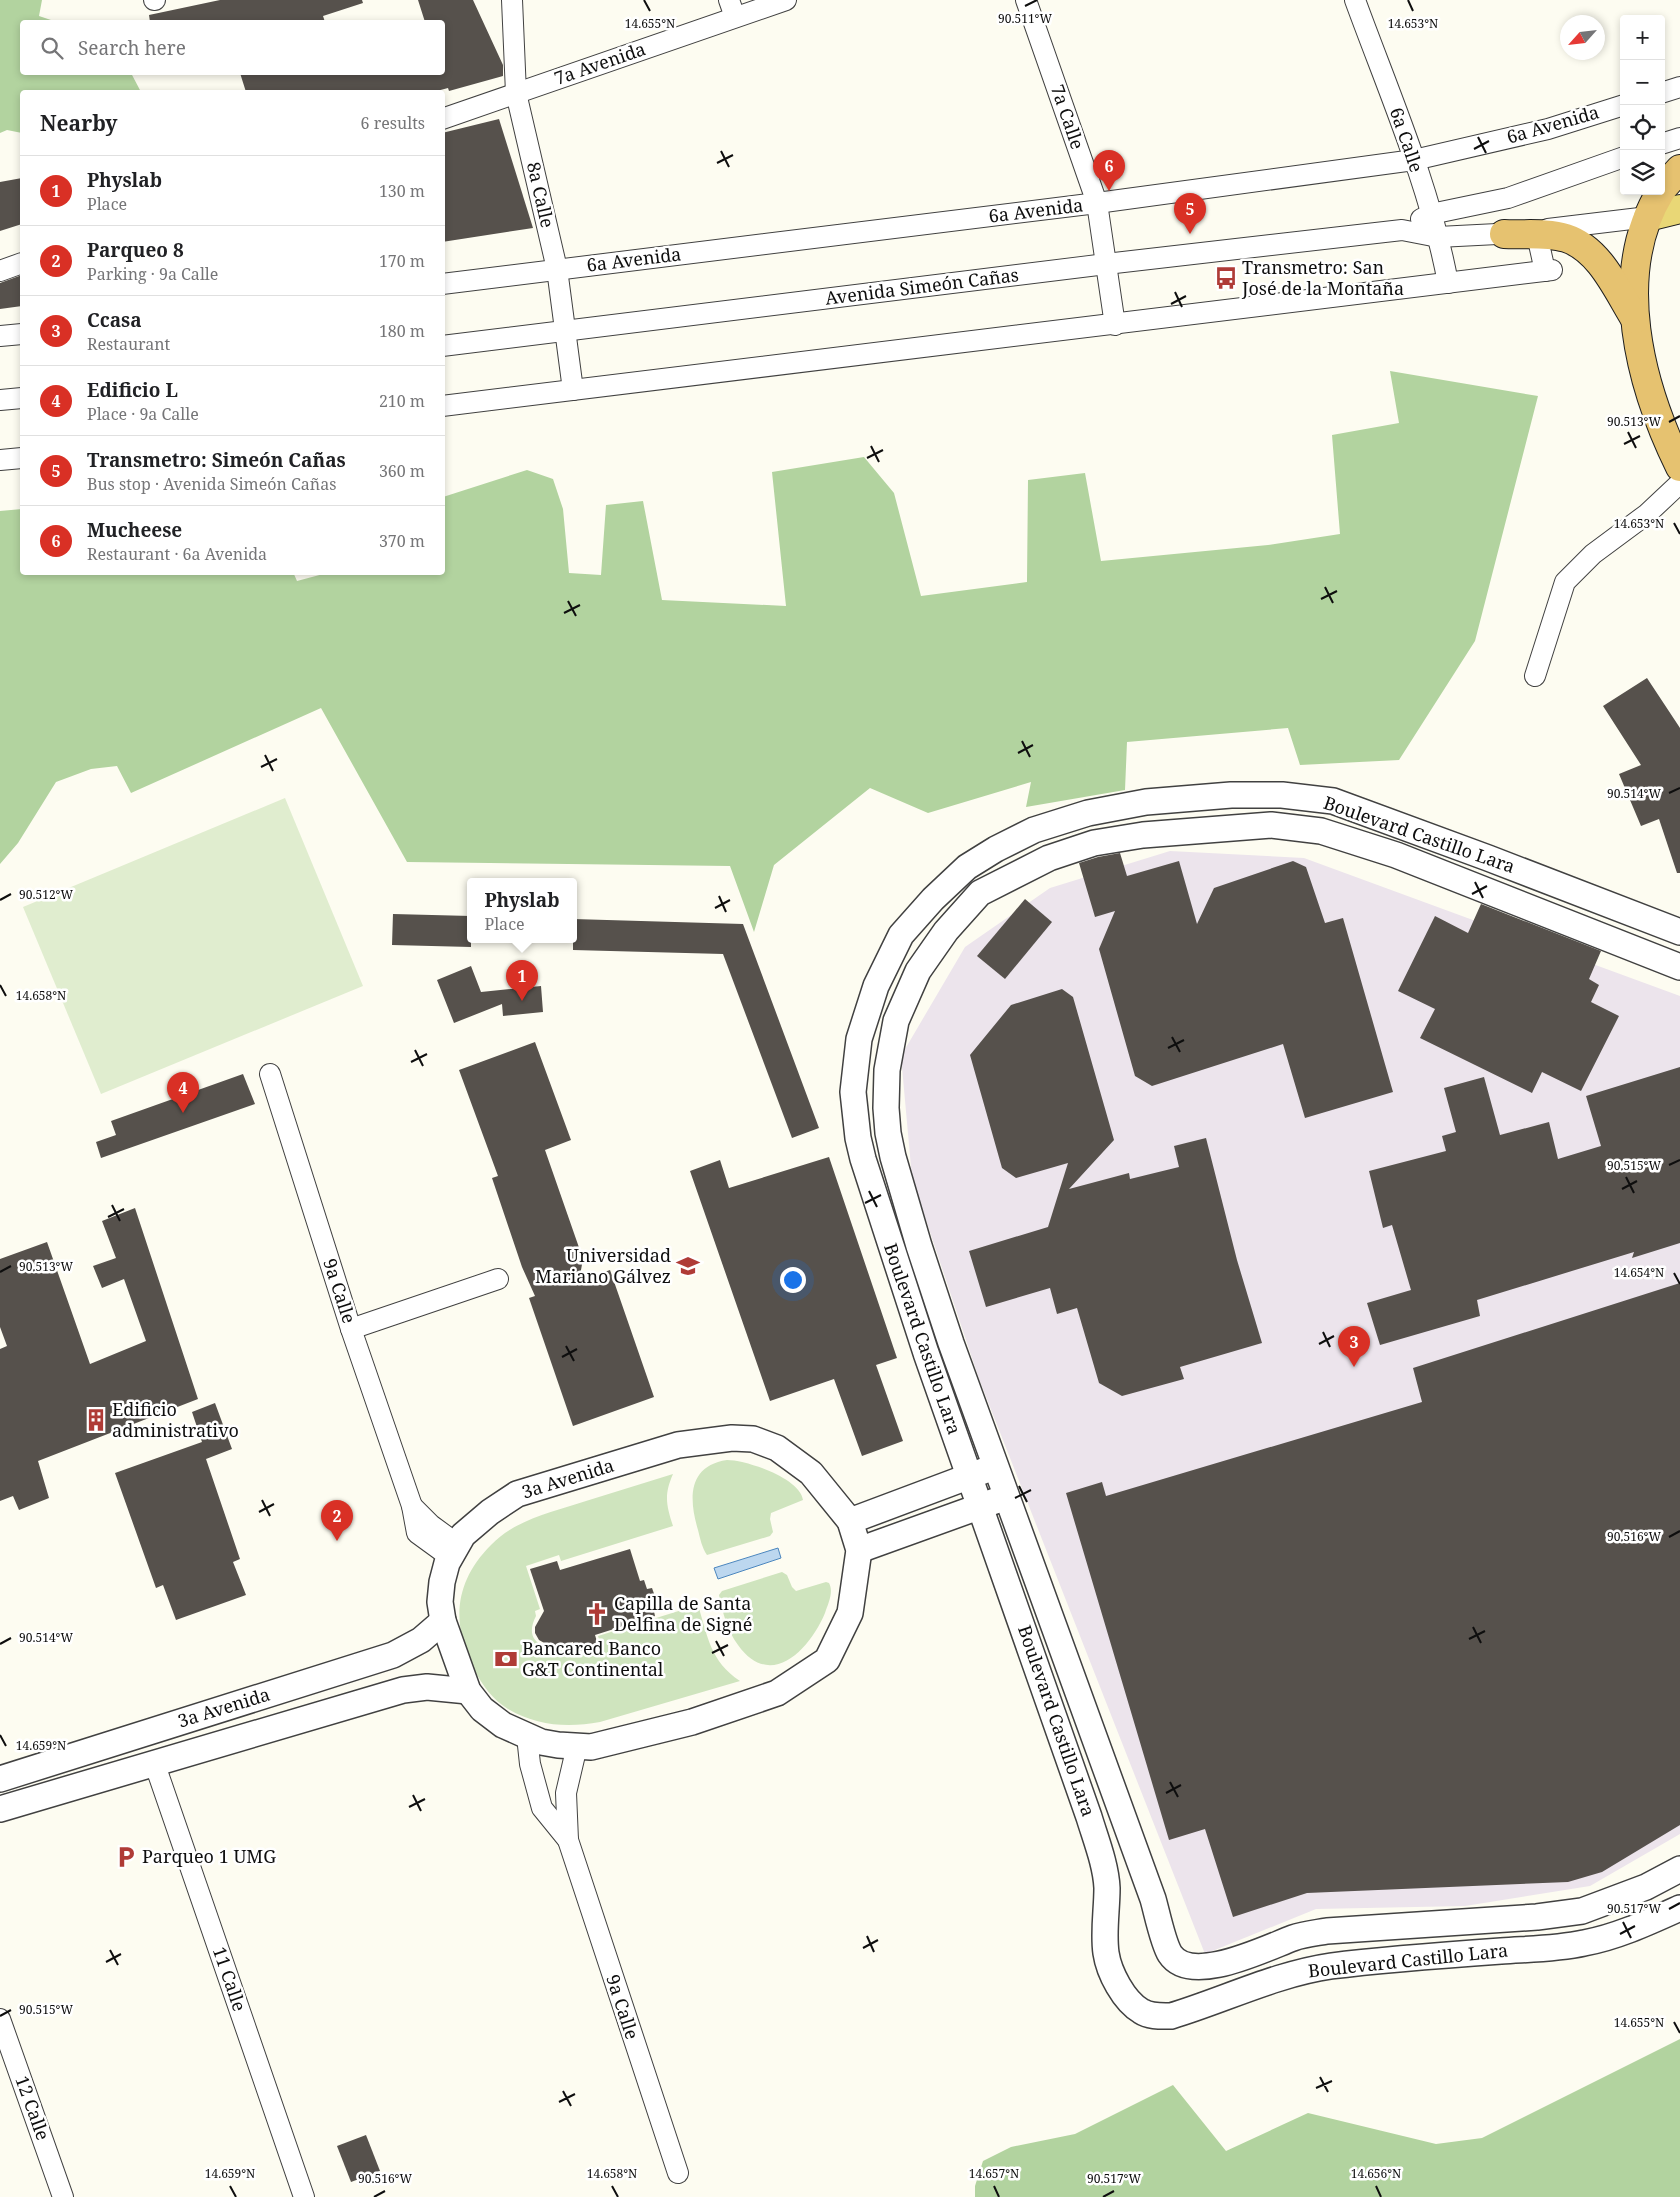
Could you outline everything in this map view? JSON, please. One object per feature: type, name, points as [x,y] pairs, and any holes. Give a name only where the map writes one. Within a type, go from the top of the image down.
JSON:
[{"type":"highway","points":[[1665,186],[1680,169]]},
{"type":"highway","points":[[1659,195],[1648,216],[1635,258],[1634,306],[1640,347],[1656,412],[1680,467]]},
{"type":"highway","points":[[1504,234],[1567,238],[1590,252],[1603,266],[1636,322]]},
{"type":"main road","points":[[1648,216],[1680,209]]},
{"type":"street","name":"8a Calle","points":[[512,0],[516,93],[557,269],[573,390]]},
{"type":"street","name":"7a Avenida","points":[[445,117],[516,93],[732,9],[786,0]]},
{"type":"street","name":"7a Calle","points":[[1026,0],[1097,203],[1115,325]]},
{"type":"street","name":"6a Calle","points":[[1355,0],[1414,160],[1438,237],[1448,284]]},
{"type":"street","points":[[1665,92],[1680,87]]},
{"type":"street","name":"6a Avenida","points":[[445,284],[1097,203],[1414,160],[1548,129],[1620,106]]},
{"type":"street","points":[[1665,143],[1680,138]]},
{"type":"street","name":"Avenida Simeón Cañas","points":[[1402,230],[1431,214],[1508,198],[1620,158]]},
{"type":"street","name":"Avenida Simeón Cañas","points":[[445,346],[1106,264],[1402,230],[1438,237],[1504,234],[1648,216]]},
{"type":"street","points":[[445,406],[1115,325],[1548,270],[1537,235]]},
{"type":"street","points":[[0,271],[20,264]]},
{"type":"street","points":[[0,336],[20,334]]},
{"type":"street","points":[[0,400],[20,398]]},
{"type":"street","points":[[0,460],[20,458]]},
{"type":"street","points":[[1535,676],[1565,582],[1593,554],[1647,514],[1680,483]]},
{"type":"street","name":"Boulevard Castillo Lara","points":[[1680,932],[1333,801],[1282,795],[1231,794],[1146,802],[1079,816],[1034,830],[996,849],[967,867],[926,906],[901,935],[876,986],[858,1039],[853,1092],[858,1138],[893,1256],[1090,1817],[1107,1887],[1107,1959],[1119,1986],[1141,2011],[1157,2016],[1171,2016],[1289,1975],[1329,1967],[1499,1951],[1557,1948],[1586,1943],[1645,1924],[1680,1908]]},
{"type":"street","points":[[1321,831],[1333,801]]},
{"type":"street","name":"Boulevard Castillo Lara","points":[[1680,967],[1396,855],[1321,831],[1271,825],[1143,835],[1094,843],[1049,858],[980,893],[946,931],[918,971],[896,1021],[885,1089],[888,1133],[919,1246],[951,1343],[1153,1899],[1171,1955],[1182,1964],[1194,1968],[1211,1966],[1296,1937],[1327,1931],[1537,1917],[1582,1911],[1646,1887],[1680,1869]]},
{"type":"street","points":[[996,849],[1011,876]]},
{"type":"street","name":"9a Calle","points":[[270,1074],[351,1329],[412,1506],[454,1550]]},
{"type":"street","points":[[858,1138],[888,1133]]},
{"type":"street","points":[[893,1256],[919,1246]]},
{"type":"street","points":[[351,1329],[498,1279]]},
{"type":"street","points":[[926,1354],[951,1343]]},
{"type":"street","name":"3a Avenida","points":[[0,1779],[393,1655],[421,1640],[443,1621],[440,1602],[442,1582],[454,1550],[463,1536],[490,1512],[516,1494],[678,1445],[732,1438],[753,1439],[777,1448],[811,1473],[850,1521]]},
{"type":"street","points":[[443,1621],[468,1691],[482,1709],[503,1725],[527,1736],[558,1745],[590,1747],[692,1722],[783,1691],[827,1660],[850,1613],[859,1550],[850,1521],[995,1467]]},
{"type":"street","points":[[859,1550],[1006,1498]]},
{"type":"street","points":[[1035,1662],[1062,1652]]},
{"type":"street","name":"3a Avenida","points":[[0,1809],[403,1690],[436,1688],[468,1691]]},
{"type":"street","name":"9a Calle","points":[[527,1736],[532,1772],[542,1808],[568,1840]]},
{"type":"street","name":"9a Calle","points":[[577,1746],[566,1793],[568,1840],[678,2173]]},
{"type":"street","name":"11 Calle","points":[[154,1762],[304,2197]]},
{"type":"street","points":[[1495,1920],[1499,1951]]},
{"type":"street","name":"12 Calle","points":[[0,2019],[63,2197]]},
{"type":"shaded area","points":[[1170,851],[1304,858],[1680,996],[1680,1834],[1590,1886],[1465,1906],[1316,1909],[1205,1954],[979,1379],[912,1178],[901,1056],[965,947],[1050,888]]},
{"type":"green space","points":[[0,0],[42,0],[39,16],[51,20],[20,20],[20,75],[132,75],[140,90],[20,90],[20,133],[7,130],[0,133]]},
{"type":"green space","points":[[1390,371],[1538,396],[1475,641],[1399,760],[1300,765],[1288,728],[1127,742],[1125,790],[1026,807],[1031,782],[928,813],[870,788],[774,865],[754,932],[730,866],[407,862],[321,708],[131,793],[117,766],[91,769],[56,782],[18,843],[0,864],[0,511],[20,509],[20,575],[294,575],[297,581],[320,575],[445,575],[445,496],[527,470],[553,479],[563,509],[569,573],[601,575],[606,505],[643,501],[662,600],[786,606],[772,472],[864,457],[894,493],[921,596],[1027,582],[1028,480],[1085,473],[1101,561],[1268,545],[1340,534],[1332,435],[1399,423]]},
{"type":"green space","points":[[285,798],[363,986],[101,1094],[23,907]]},
{"type":"green space","points":[[727,1460],[759,1467],[783,1478],[793,1484],[800,1492],[803,1500],[771,1513],[770,1519],[773,1532],[770,1536],[707,1555],[701,1543],[695,1519],[693,1507],[694,1486],[704,1469]]},
{"type":"green space","points":[[673,1474],[668,1488],[667,1500],[673,1526],[561,1561],[559,1555],[526,1566],[540,1609],[535,1611],[536,1616],[532,1626],[532,1635],[537,1642],[546,1647],[548,1653],[571,1646],[574,1654],[601,1646],[598,1636],[698,1605],[716,1657],[740,1681],[600,1722],[576,1725],[553,1724],[530,1719],[508,1709],[497,1701],[488,1692],[477,1675],[462,1636],[460,1604],[463,1589],[479,1559],[501,1536],[536,1517]]},
{"type":"green space","points":[[782,1572],[787,1575],[792,1587],[796,1591],[826,1582],[829,1583],[831,1590],[830,1598],[818,1627],[800,1651],[788,1660],[776,1665],[763,1664],[751,1658],[734,1640],[726,1621],[719,1595],[722,1591]]},
{"type":"green space","points":[[1680,2039],[1680,2197],[975,2197],[975,2186],[983,2161],[1011,2147],[1075,2134],[1173,2085],[1226,2151],[1308,2113],[1436,2144],[1482,2138]]},
{"type":"water","points":[[778,1548],[781,1558],[718,1579],[714,1568]]},
{"type":"building","points":[[220,0],[362,0],[363,3],[323,16],[324,20],[150,20],[149,15]]},
{"type":"building","points":[[418,0],[473,0],[503,65],[503,76],[449,91],[448,88],[440,90],[245,90],[241,75],[445,75],[445,20],[424,20]]},
{"type":"building","points":[[499,119],[533,228],[445,242],[445,132]]},
{"type":"building","points":[[20,178],[20,225],[0,231],[0,182]]},
{"type":"building","points":[[20,276],[20,306],[0,309],[0,283]]},
{"type":"building","points":[[1647,678],[1680,728],[1680,873],[1677,873],[1659,819],[1641,826],[1619,774],[1641,765],[1603,706]]},
{"type":"building","points":[[1120,853],[1127,876],[1179,861],[1197,924],[1214,888],[1293,861],[1306,867],[1325,923],[1343,918],[1393,1092],[1305,1118],[1283,1044],[1152,1086],[1135,1076],[1099,949],[1115,911],[1095,917],[1079,863]]},
{"type":"building","points":[[1025,899],[1052,922],[1005,979],[977,956]]},
{"type":"building","points":[[1481,904],[1601,951],[1589,979],[1599,985],[1591,1002],[1619,1016],[1581,1091],[1542,1072],[1532,1093],[1420,1038],[1435,1009],[1398,991],[1435,916],[1468,933]]},
{"type":"building","points":[[393,914],[467,916],[467,943],[471,943],[471,947],[392,945]]},
{"type":"building","points":[[577,919],[743,924],[819,1128],[792,1138],[723,954],[573,950],[573,943],[577,943]]},
{"type":"building","points":[[471,966],[481,992],[541,986],[543,1012],[503,1016],[502,1004],[454,1023],[437,980]]},
{"type":"building","points":[[1062,989],[1073,997],[1114,1140],[1069,1189],[1129,1173],[1130,1179],[1179,1167],[1174,1146],[1206,1138],[1237,1260],[1262,1343],[1180,1367],[1184,1379],[1122,1396],[1099,1383],[1077,1308],[1057,1314],[1050,1288],[986,1307],[969,1251],[1048,1227],[1068,1163],[1016,1178],[1002,1168],[970,1055],[1011,1005]]},
{"type":"building","points":[[535,1042],[571,1140],[545,1150],[583,1259],[579,1281],[610,1270],[654,1397],[573,1426],[529,1298],[535,1296],[522,1267],[492,1178],[498,1176],[459,1070]]},
{"type":"building","points":[[1680,1067],[1680,1243],[1632,1258],[1634,1252],[1477,1300],[1480,1316],[1380,1345],[1367,1303],[1411,1290],[1392,1225],[1383,1228],[1369,1171],[1446,1151],[1442,1136],[1456,1132],[1444,1088],[1484,1077],[1500,1135],[1549,1122],[1558,1159],[1601,1146],[1586,1096]]},
{"type":"building","points":[[243,1074],[255,1104],[101,1158],[96,1142],[116,1135],[111,1121]]},
{"type":"building","points":[[829,1157],[897,1358],[876,1365],[903,1441],[862,1456],[834,1379],[770,1401],[690,1171],[720,1160],[729,1188]]},
{"type":"building","points":[[135,1208],[198,1399],[38,1461],[49,1498],[19,1510],[13,1496],[0,1501],[0,1349],[7,1346],[0,1327],[0,1259],[47,1242],[90,1364],[146,1341],[124,1279],[102,1288],[93,1266],[116,1258],[102,1221]]},
{"type":"building","points":[[1680,1283],[1680,1825],[1602,1872],[1568,1882],[1307,1893],[1233,1917],[1205,1829],[1169,1840],[1066,1493],[1102,1482],[1106,1496],[1422,1402],[1413,1368]]},
{"type":"building","points":[[215,1403],[232,1449],[206,1459],[240,1559],[233,1562],[246,1595],[176,1620],[163,1585],[156,1588],[115,1473],[202,1442],[192,1412]]},
{"type":"building","points":[[630,1549],[640,1581],[644,1580],[647,1589],[652,1588],[658,1605],[653,1607],[655,1616],[595,1635],[598,1645],[576,1652],[573,1642],[553,1648],[539,1640],[535,1633],[535,1627],[544,1611],[530,1569],[557,1561],[560,1570]]},
{"type":"building","points":[[366,2135],[380,2171],[351,2182],[337,2146]]},
{"type":"place","name":"Mucheese","points":[[1109,191]]},
{"type":"place","name":"Transmetro: Simeón Cañas","points":[[1190,234]]},
{"type":"place","name":"Transmetro: San José de la Montaña","points":[[1226,278]]},
{"type":"place","name":"Physlab","points":[[522,1001]]},
{"type":"place","name":"Edificio L","points":[[183,1113]]},
{"type":"place","name":"Universidad Mariano Gálvez","points":[[688,1266]]},
{"type":"place","name":"Ccasa","points":[[1354,1367]]},
{"type":"place","name":"Edificio administrativo","points":[[96,1420]]},
{"type":"place","name":"Parqueo 8","points":[[337,1541]]},
{"type":"place","name":"Capilla de Santa Delfina de Signé","points":[[597,1614]]},
{"type":"place","name":"Bancared Banco G&T Continental","points":[[506,1659]]},
{"type":"place","name":"Parqueo 1 UMG","points":[[126,1857]]}]
